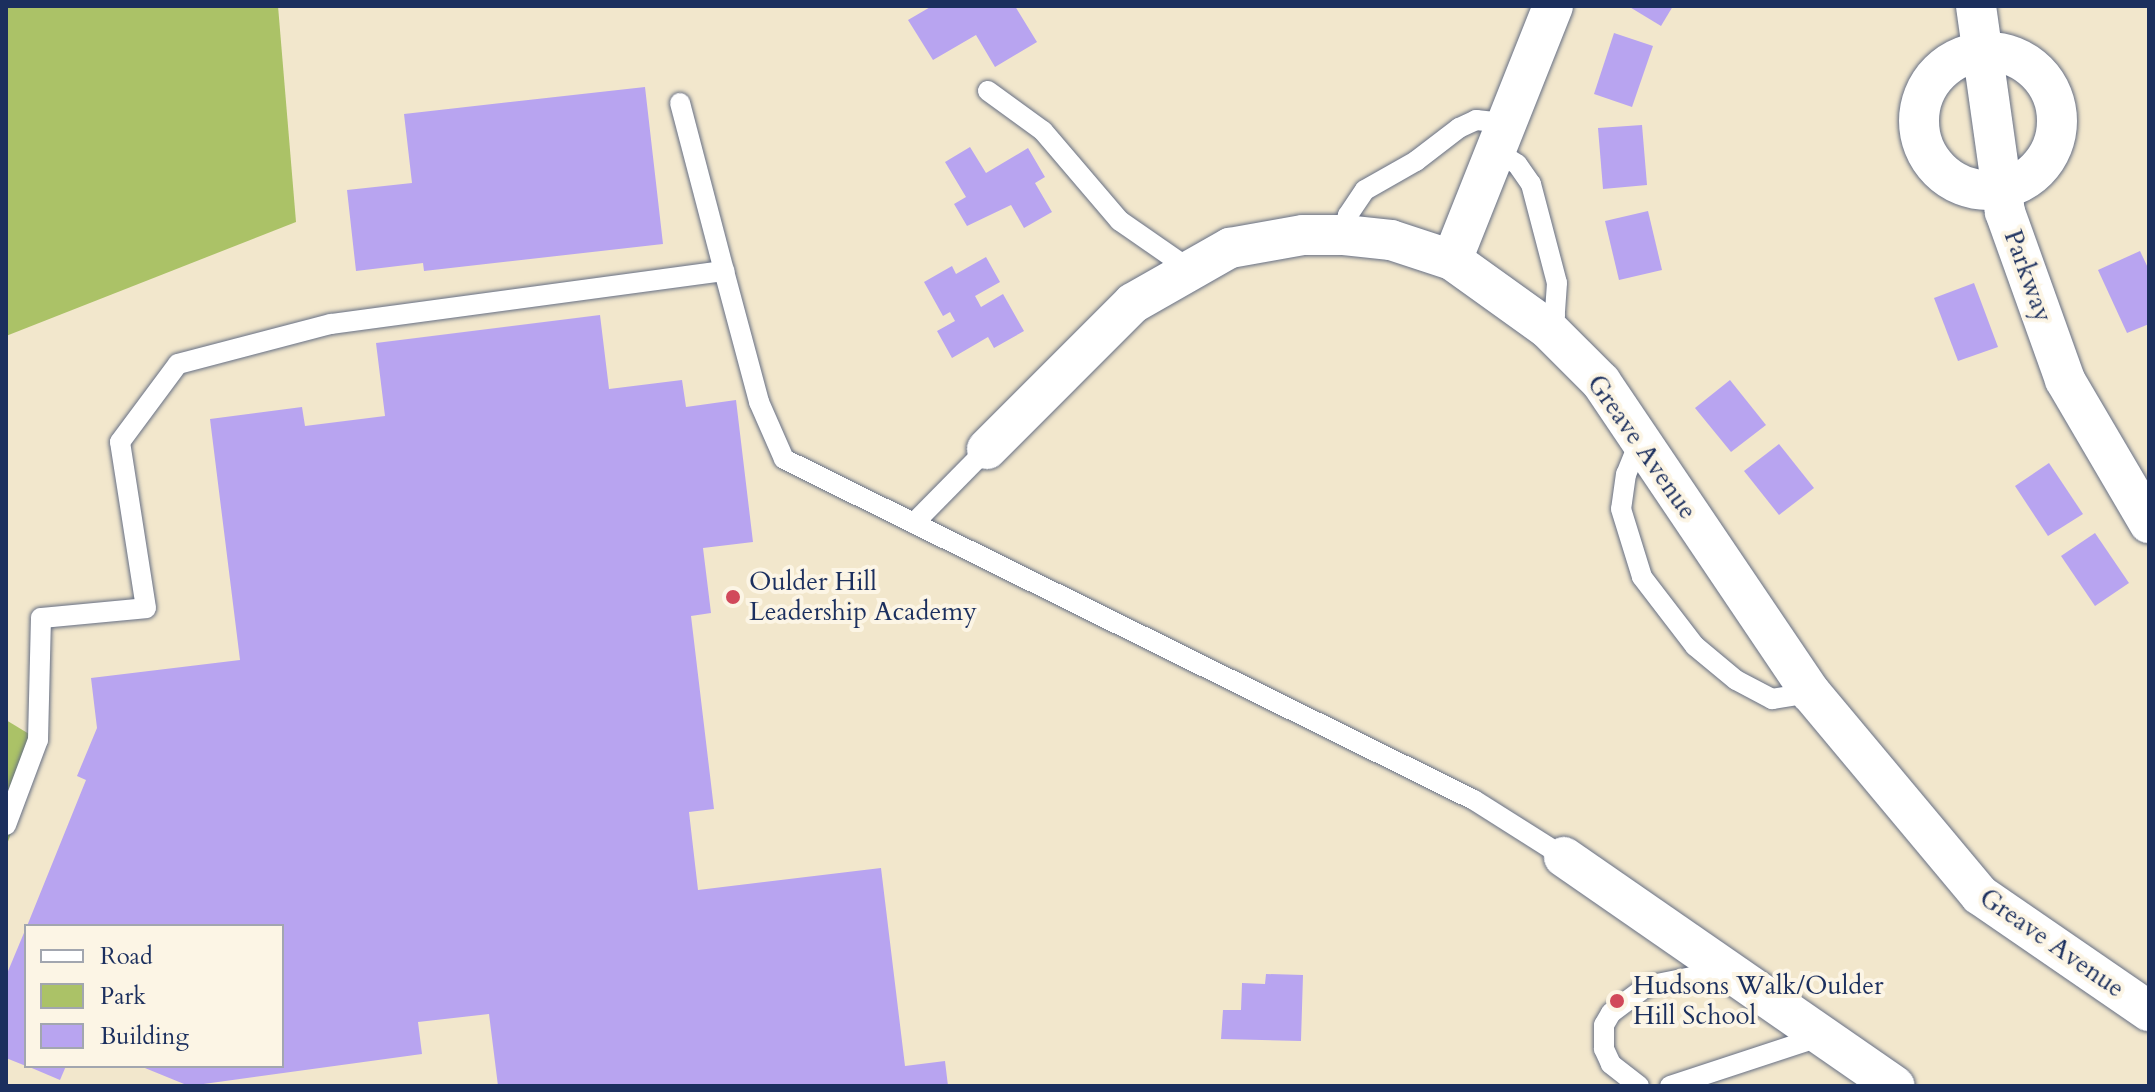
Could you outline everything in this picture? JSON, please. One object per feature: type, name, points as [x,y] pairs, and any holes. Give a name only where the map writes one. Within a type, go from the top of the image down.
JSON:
[{"type":"street","points":[[1452,260],[1553,6]]},
{"type":"street","name":"Parkway","points":[[1976,6],[2002,190],[2065,380],[2149,523]]},
{"type":"street","points":[[1982,52],[2022,61],[2038,73],[2057,110],[2058,130],[2041,167],[2002,190],[1959,185],[1940,172],[1919,132],[1927,88],[1960,57],[1982,52]]},
{"type":"street","name":"Greave Avenue","points":[[987,449],[1133,303],[1188,268],[1230,248],[1265,240],[1344,235],[1391,240],[1452,260],[1548,329],[1601,382],[1811,693],[1980,895],[2149,1011]]},
{"type":"street","points":[[1564,857],[1895,1086]]},
{"type":"lane","points":[[988,91],[1043,131],[1120,221],[1188,268]]},
{"type":"lane","points":[[680,103],[759,402],[784,459],[1467,797],[1564,857]]},
{"type":"lane","points":[[1344,235],[1348,215],[1365,190],[1416,161],[1459,128],[1476,120],[1501,137],[1531,184],[1557,283],[1555,315],[1548,329]]},
{"type":"lane","points":[[6,825],[38,740],[41,618],[146,608],[120,442],[178,364],[331,324],[724,271]]},
{"type":"lane","points":[[1640,440],[1626,474],[1621,509],[1642,577],[1695,646],[1736,680],[1772,699],[1811,693]]},
{"type":"lane","points":[[914,523],[987,449]]},
{"type":"lane","points":[[1639,1086],[1611,1064],[1604,1049],[1604,1025],[1611,1013],[1647,986],[1727,970]]},
{"type":"lane","points":[[1670,1086],[1822,1036]]},
{"type":"green space","points":[[6,6],[278,6],[296,222],[6,336]]},
{"type":"green space","points":[[6,720],[44,743],[6,847]]},
{"type":"building","points":[[932,6],[1015,6],[1037,42],[995,67],[976,35],[933,60],[908,20]]},
{"type":"building","points":[[1628,6],[1673,6],[1661,26]]},
{"type":"building","points":[[1614,33],[1653,46],[1632,107],[1594,94]]},
{"type":"building","points":[[645,87],[663,244],[424,271],[423,263],[356,271],[347,190],[412,183],[404,114]]},
{"type":"building","points":[[1642,125],[1647,185],[1603,189],[1598,128]]},
{"type":"building","points":[[970,147],[986,173],[1028,148],[1045,177],[1035,183],[1052,212],[1024,228],[1011,205],[967,226],[954,204],[966,197],[945,162]]},
{"type":"building","points":[[1648,211],[1662,270],[1619,280],[1605,221]]},
{"type":"building","points":[[2140,251],[2149,270],[2149,324],[2127,333],[2098,270]]},
{"type":"building","points":[[986,257],[1000,282],[975,296],[981,307],[1003,294],[1024,331],[994,348],[988,337],[952,358],[937,331],[955,321],[950,312],[943,316],[924,282],[952,266],[956,274]]},
{"type":"building","points":[[1974,283],[1998,347],[1958,361],[1934,298]]},
{"type":"building","points":[[600,315],[609,389],[682,380],[686,407],[736,400],[753,542],[703,548],[711,613],[691,616],[714,809],[689,812],[698,890],[881,868],[905,1066],[945,1061],[948,1086],[498,1086],[489,1014],[418,1022],[422,1054],[189,1086],[145,1068],[284,1068],[284,924],[28,924],[86,780],[77,776],[97,728],[91,678],[240,660],[210,419],[302,407],[305,426],[385,416],[376,343]]},
{"type":"building","points":[[1730,380],[1766,425],[1731,452],[1695,408]]},
{"type":"building","points":[[1779,444],[1814,488],[1779,515],[1744,471]]},
{"type":"building","points":[[2049,463],[2083,514],[2048,536],[2015,486]]},
{"type":"building","points":[[2095,533],[2129,583],[2095,606],[2061,556]]},
{"type":"building","points":[[24,933],[24,1065],[6,1058],[6,976]]},
{"type":"building","points":[[1266,974],[1303,975],[1301,1041],[1221,1039],[1223,1010],[1241,1010],[1242,983],[1265,984]]},
{"type":"building","points":[[32,1068],[65,1068],[60,1080]]},
{"type":"place","name":"Oulder Hill Leadership Academy","points":[[733,597]]},
{"type":"place","name":"Hudsons Walk/Oulder Hill School","points":[[1617,1001]]}]
